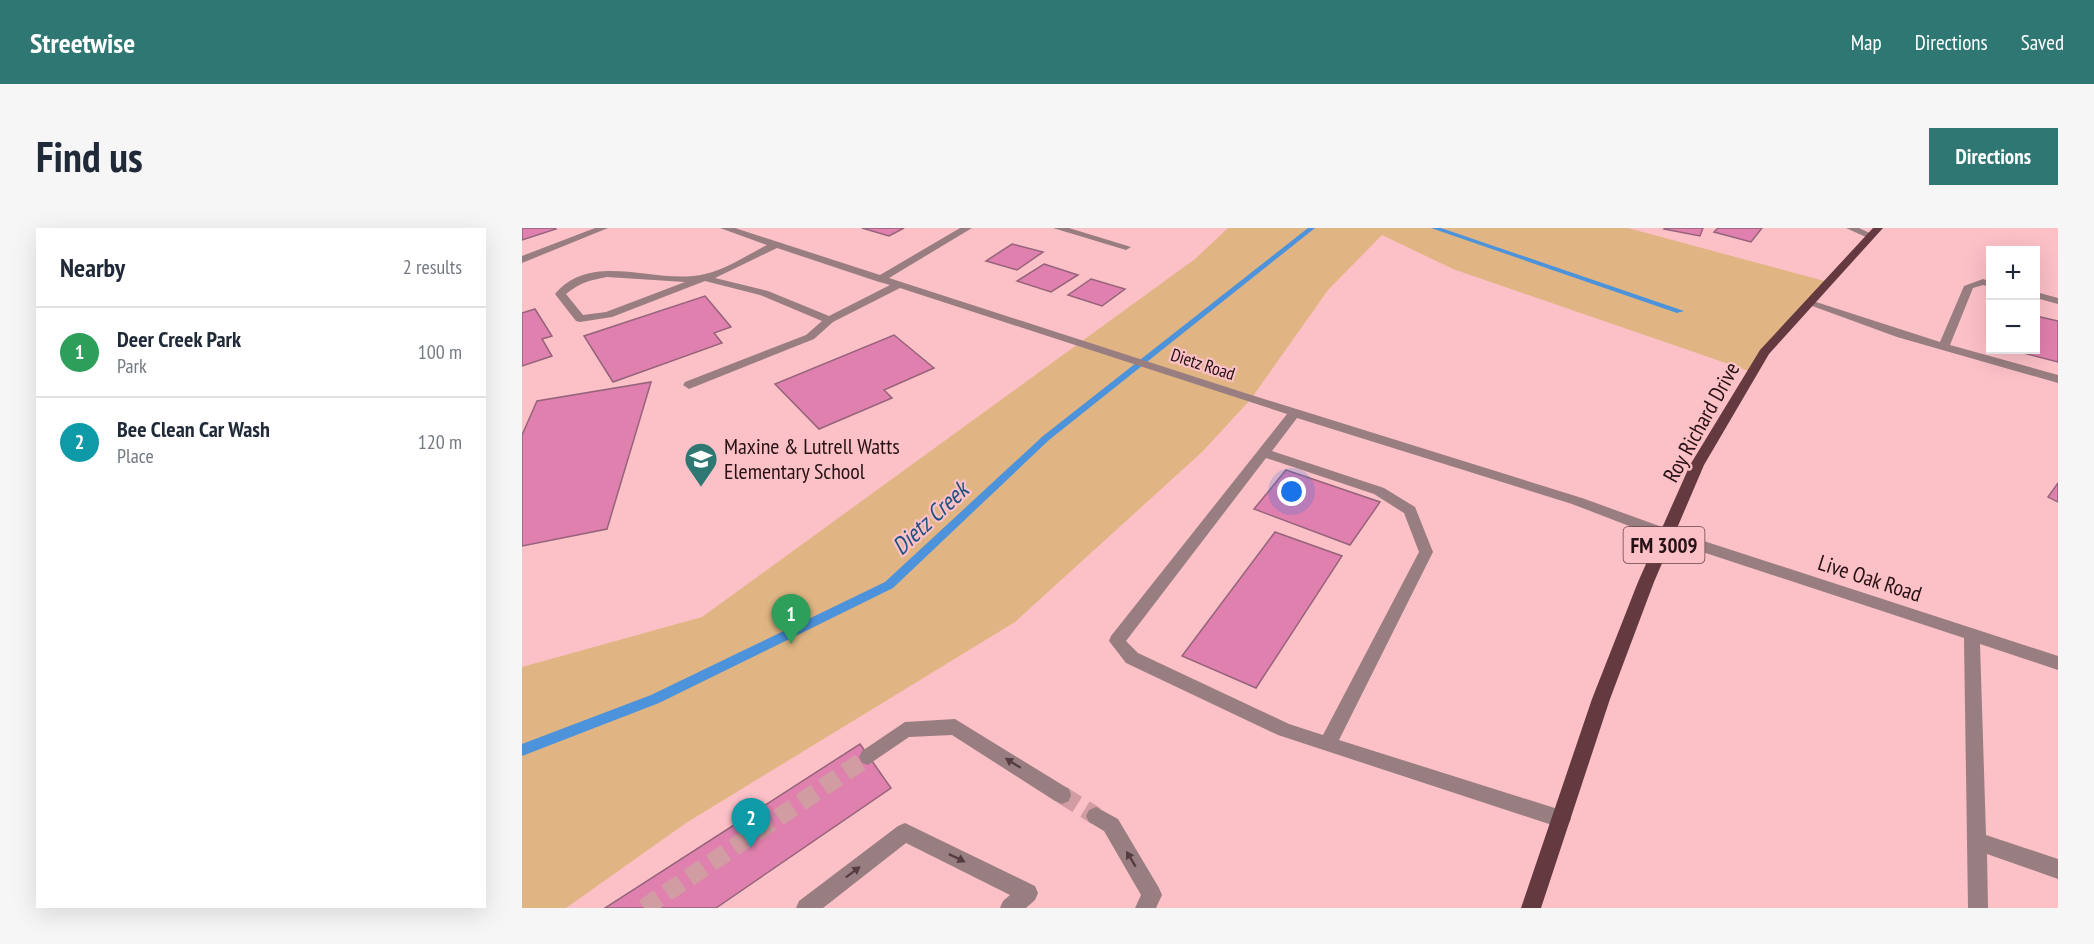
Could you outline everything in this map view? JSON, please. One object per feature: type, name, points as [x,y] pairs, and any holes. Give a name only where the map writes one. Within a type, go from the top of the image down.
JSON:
[{"type":"main road","name":"Roy Richard Drive","points":[[1531,908],[1600,699],[1646,582],[1697,465],[1764,352],[1875,232]]},
{"type":"street","points":[[522,260],[603,228]]},
{"type":"street","name":"Dietz Road","points":[[725,228],[1241,396],[1577,501],[1668,535]]},
{"type":"street","points":[[880,279],[967,228]]},
{"type":"street","points":[[1058,228],[1126,247]]},
{"type":"street","points":[[1851,228],[1875,232]]},
{"type":"street","points":[[775,244],[704,278],[624,310],[591,318],[580,319],[560,294],[571,284],[603,274],[704,278],[765,293],[830,320]]},
{"type":"street","points":[[1944,347],[1969,286],[1986,283]]},
{"type":"street","points":[[689,385],[810,337],[830,320],[898,285]]},
{"type":"street","points":[[2040,296],[2058,301]]},
{"type":"street","points":[[1809,303],[1944,347],[2058,379]]},
{"type":"street","points":[[1295,412],[1117,641],[1132,658],[1284,730],[1561,819]]},
{"type":"street","points":[[1264,453],[1379,491],[1395,500],[1410,510],[1426,552],[1328,743]]},
{"type":"street","name":"Live Oak Road","points":[[1668,535],[2058,663]]},
{"type":"street","points":[[1972,635],[1978,908]]},
{"type":"street","points":[[868,757],[905,730],[955,727],[1062,795]]},
{"type":"street","points":[[1096,816],[1111,825],[1152,895],[1145,908]]},
{"type":"street","points":[[806,908],[905,832],[1028,893],[1010,908]]},
{"type":"street","points":[[1977,841],[2058,869]]},
{"type":"shaded area","points":[[1228,228],[1628,228],[1828,282],[1752,372],[1453,269],[1382,235],[1328,290],[1251,399],[1202,452],[1015,622],[686,823],[566,908],[522,908],[522,667],[702,617],[1195,259]]},
{"type":"building","points":[[522,228],[555,228],[556,229],[522,240]]},
{"type":"building","points":[[862,228],[904,228],[889,236]]},
{"type":"building","points":[[1665,228],[1703,228],[1700,236],[1664,229]]},
{"type":"building","points":[[1718,228],[1762,228],[1751,242],[1714,232]]},
{"type":"building","points":[[1012,244],[1043,252],[1017,270],[986,261]]},
{"type":"building","points":[[1044,264],[1078,275],[1051,292],[1017,281]]},
{"type":"building","points":[[1091,279],[1125,289],[1102,306],[1068,295]]},
{"type":"building","points":[[705,296],[731,327],[714,333],[722,343],[613,382],[584,336]]},
{"type":"building","points":[[535,309],[552,336],[542,339],[552,356],[522,366],[522,313]]},
{"type":"building","points":[[2040,317],[2058,321],[2058,362],[2027,354],[2040,354]]},
{"type":"building","name":"Maxine & Lutrell Watts Elementary School","points":[[894,335],[934,368],[884,390],[892,398],[819,429],[775,384]]},
{"type":"building","points":[[651,382],[607,529],[522,546],[522,435],[537,401]]},
{"type":"building","points":[[1286,470],[1380,502],[1350,545],[1254,509]]},
{"type":"building","points":[[2058,483],[2058,502],[2048,497]]},
{"type":"building","points":[[1275,532],[1342,556],[1256,688],[1182,656]]},
{"type":"building","points":[[860,744],[891,788],[716,908],[605,908]]},
{"type":"waterway","name":"Dietz Creek","points":[[522,750],[655,699],[889,585],[1046,438],[1312,228]]},
{"type":"waterway","points":[[1434,228],[1680,311]]},
{"type":"tunnel","points":[[644,908],[868,757]]},
{"type":"tunnel","points":[[1062,795],[1096,816]]},
{"type":"place","name":"Maxine & Lutrell Watts Elementary School","points":[[701,488]]},
{"type":"place","name":"Deer Creek Park","points":[[791,644]]},
{"type":"place","name":"Bee Clean Car Wash","points":[[751,848]]}]
